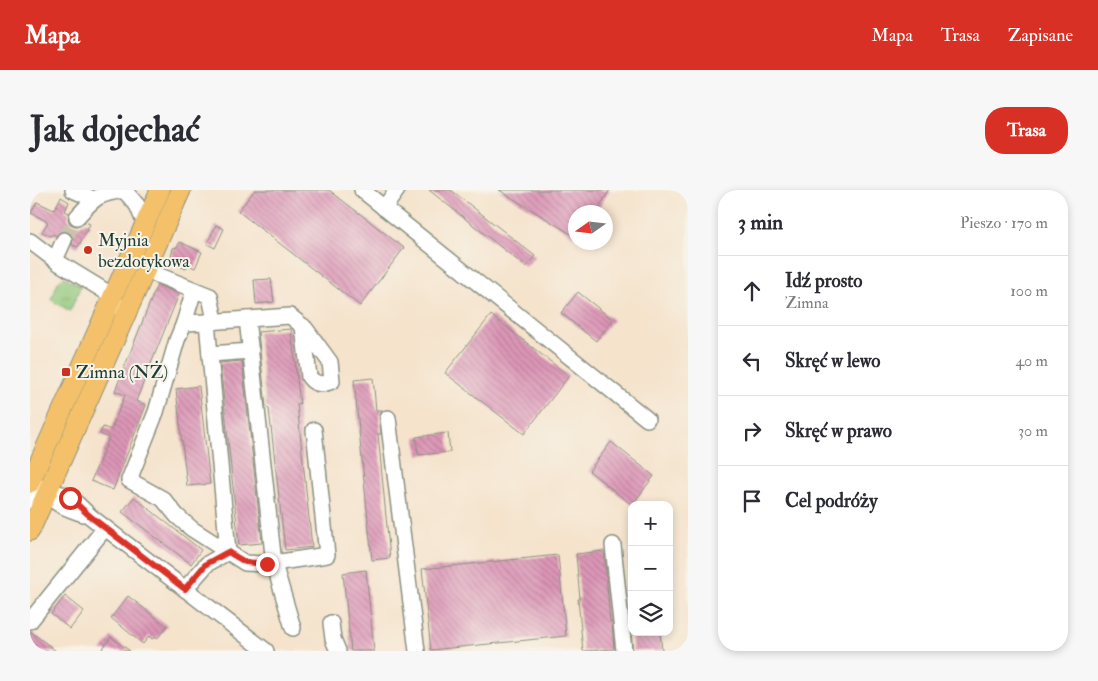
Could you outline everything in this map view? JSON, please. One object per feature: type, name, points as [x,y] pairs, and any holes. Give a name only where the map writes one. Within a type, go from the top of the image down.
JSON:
[{"type":"main road","points":[[34,471],[160,190]]},
{"type":"main road","points":[[30,531],[38,497],[119,331],[181,190]]},
{"type":"street","points":[[73,190],[93,200]]},
{"type":"street","points":[[77,217],[93,200],[109,192],[125,190],[137,205],[145,224]]},
{"type":"street","points":[[362,190],[647,419]]},
{"type":"street","points":[[384,208],[397,190]]},
{"type":"street","points":[[55,260],[64,240]]},
{"type":"street","points":[[30,241],[55,260],[113,296],[119,314],[119,331]]},
{"type":"street","points":[[113,296],[132,285],[148,264],[194,290],[210,296],[210,354],[228,552]]},
{"type":"street","points":[[194,290],[156,412],[129,480],[163,499],[177,516],[192,529],[245,562],[274,564],[327,556],[314,430]]},
{"type":"street","points":[[184,323],[290,316],[303,326]]},
{"type":"street","points":[[247,318],[274,564],[292,628]]},
{"type":"street","points":[[210,354],[251,351]]},
{"type":"street","points":[[388,418],[417,651]]},
{"type":"street","points":[[34,471],[42,482],[38,497]]},
{"type":"street","points":[[38,497],[55,492],[66,495],[105,528],[266,651]]},
{"type":"street","points":[[30,621],[105,528]]},
{"type":"street","points":[[613,545],[624,651]]},
{"type":"street","points":[[185,589],[206,564],[228,552]]},
{"type":"street","points":[[332,623],[333,639],[338,651]]},
{"type":"green space","points":[[64,277],[81,286],[70,311],[51,300],[58,282]]},
{"type":"building","points":[[255,190],[329,190],[404,248],[360,306],[238,211]]},
{"type":"building","points":[[429,190],[451,190],[535,256],[526,267]]},
{"type":"building","points":[[499,190],[610,190],[600,205],[568,205],[568,232]]},
{"type":"building","points":[[61,197],[69,202],[65,211],[69,213],[68,219],[70,224],[80,226],[85,222],[90,224],[78,247],[72,245],[73,239],[67,231],[63,231],[56,236],[42,232],[48,222],[31,213],[37,202],[54,210]]},
{"type":"building","points":[[216,225],[224,229],[215,248],[207,244]]},
{"type":"building","points":[[180,242],[202,252],[195,268],[188,265],[186,269],[170,262],[173,248],[177,247]]},
{"type":"building","points":[[271,279],[274,302],[256,304],[254,280]]},
{"type":"building","points":[[157,285],[179,294],[136,401],[146,405],[113,490],[91,481],[109,438],[100,434],[103,427],[111,430],[125,395],[115,391]]},
{"type":"building","points":[[578,292],[613,320],[596,341],[561,313]]},
{"type":"building","points":[[491,315],[569,376],[524,434],[445,373]]},
{"type":"building","points":[[291,329],[300,404],[297,404],[312,547],[285,550],[258,332]]},
{"type":"building","points":[[242,361],[262,543],[239,545],[220,363]]},
{"type":"building","points":[[373,378],[376,410],[383,410],[379,415],[381,434],[378,434],[390,558],[372,560],[354,380]]},
{"type":"building","points":[[199,386],[210,484],[187,486],[176,389]]},
{"type":"building","points":[[448,433],[450,452],[418,455],[416,437]]},
{"type":"building","points":[[611,442],[654,476],[635,501],[628,502],[589,471]]},
{"type":"building","points":[[134,497],[201,550],[191,564],[122,512]]},
{"type":"building","points":[[604,551],[614,649],[583,651],[576,554]]},
{"type":"building","points":[[558,555],[566,636],[431,650],[422,569]]},
{"type":"building","points":[[366,570],[374,651],[351,651],[343,573]]},
{"type":"building","points":[[65,596],[84,611],[70,629],[51,614]]},
{"type":"building","points":[[128,596],[167,626],[157,639],[155,637],[152,639],[149,636],[143,644],[111,618]]},
{"type":"building","points":[[30,631],[56,651],[30,651]]},
{"type":"building","points":[[631,636],[660,636],[662,651],[633,651]]},
{"type":"building","points":[[111,637],[130,651],[101,651]]},
{"type":"tunnel","points":[[64,240],[77,217]]},
{"type":"place","name":"Myjnia bezdotykowa","points":[[88,250]]},
{"type":"place","name":"Zimna (NŻ)","points":[[66,372]]},
{"type":"route","points":[[70,498],[91,517],[185,589],[206,564],[228,552],[245,562],[267,564]]}]
